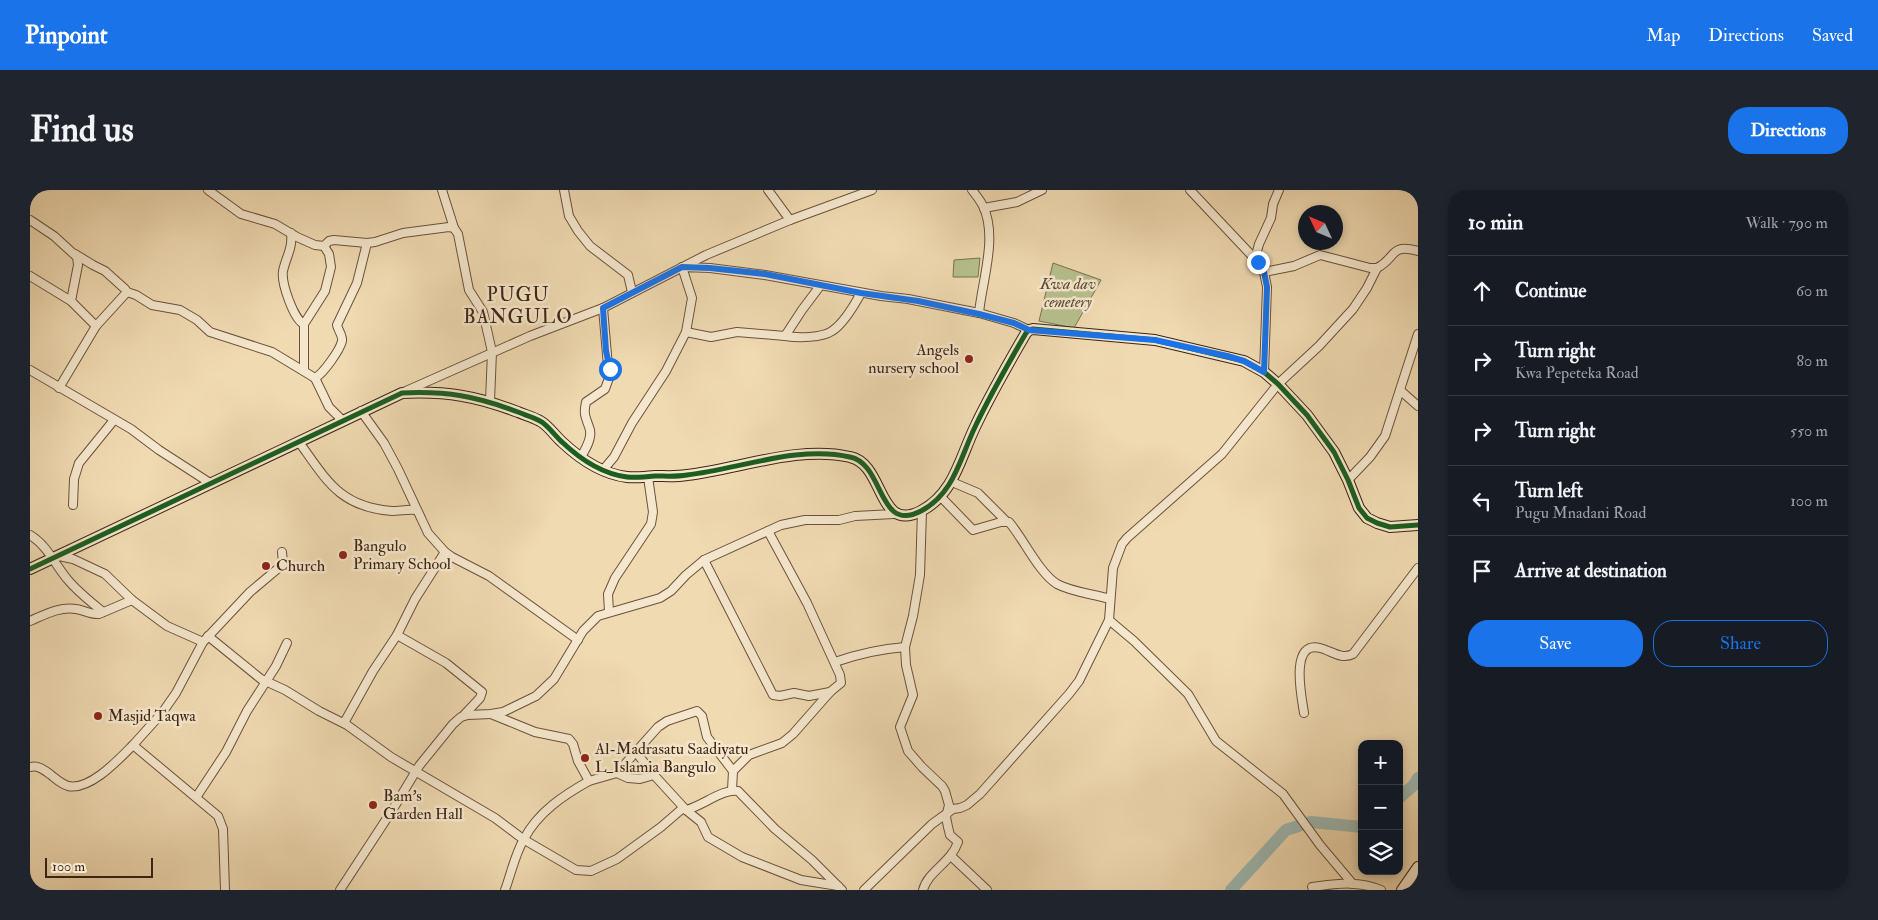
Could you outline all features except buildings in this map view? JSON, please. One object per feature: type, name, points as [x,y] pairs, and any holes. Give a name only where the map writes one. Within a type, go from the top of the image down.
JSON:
[{"type":"street","points":[[209,190],[246,216],[275,224],[315,245],[324,246],[334,240],[366,243],[415,231],[454,228]]},
{"type":"street","points":[[442,190],[454,228],[458,234],[469,290],[482,312],[492,352],[490,401]]},
{"type":"street","points":[[564,190],[569,216],[578,231],[590,246],[628,275],[632,292]]},
{"type":"street","points":[[768,190],[790,220]]},
{"type":"street","points":[[30,569],[361,411],[492,352],[603,308],[682,267],[790,220],[872,190]]},
{"type":"street","points":[[972,190],[984,208],[989,232],[985,283],[979,314]]},
{"type":"street","points":[[984,208],[1017,202],[1042,190]]},
{"type":"street","points":[[1190,190],[1255,259],[1264,272],[1267,287],[1264,372]]},
{"type":"street","points":[[1255,259],[1259,244],[1271,218],[1273,204],[1279,190]]},
{"type":"street","points":[[30,220],[54,236],[75,254],[105,271],[127,292],[152,305],[180,310],[197,320],[210,332],[272,352],[315,378],[329,407],[342,420]]},
{"type":"street","points":[[291,233],[291,248],[283,275],[287,294],[297,319],[304,324]]},
{"type":"street","points":[[315,378],[323,371],[341,342],[342,337],[337,325],[359,278],[366,243]]},
{"type":"street","points":[[304,371],[304,324],[328,285],[331,261],[324,246]]},
{"type":"street","points":[[864,890],[877,880],[932,824],[948,812],[968,804],[980,794],[1079,681],[1110,620],[1113,568],[1126,538],[1222,454],[1278,384],[1353,309],[1377,268],[1399,249],[1406,248],[1418,251]]},
{"type":"street","points":[[71,302],[78,261],[75,254]]},
{"type":"street","points":[[1264,272],[1294,266],[1320,255],[1370,268],[1377,268]]},
{"type":"street","points":[[682,267],[752,273],[861,293],[908,299],[979,314],[1014,323],[1029,330],[1155,340],[1244,361],[1264,372],[1307,415],[1334,452],[1359,508],[1368,518],[1390,527],[1418,525]]},
{"type":"street","points":[[603,470],[614,457],[632,422],[666,371],[686,332],[692,298],[682,267]]},
{"type":"street","points":[[30,276],[71,302],[96,326]]},
{"type":"street","points":[[786,336],[820,286]]},
{"type":"street","points":[[59,388],[96,326],[127,292]]},
{"type":"street","points":[[686,332],[711,337],[738,332],[805,337],[831,332],[854,305],[861,293]]},
{"type":"street","points":[[581,457],[590,436],[590,430],[584,417],[586,402],[605,389],[609,378],[610,369],[604,332],[603,308]]},
{"type":"street","points":[[461,717],[491,714],[509,709],[536,696],[554,679],[589,624],[598,616],[660,598],[671,591],[704,560],[781,525],[804,520],[839,520],[855,516],[894,514],[905,516],[922,511],[940,496],[952,482],[975,427],[1029,330]]},
{"type":"street","points":[[1348,480],[1370,457],[1385,436],[1418,334]]},
{"type":"street","points":[[30,370],[131,429],[159,450],[210,483]]},
{"type":"street","points":[[1401,391],[1418,406]]},
{"type":"street","points":[[402,393],[420,392],[465,395],[490,401],[540,421],[581,457],[609,473],[629,477],[685,476],[810,454],[848,456],[865,464],[887,505],[894,514]]},
{"type":"street","points":[[361,411],[388,451],[428,533],[445,552],[489,576],[578,640]]},
{"type":"street","points":[[73,505],[74,479],[79,463],[114,420]]},
{"type":"street","points":[[299,442],[325,477],[340,493],[351,501],[360,505],[387,510],[416,510]]},
{"type":"street","points":[[609,612],[608,594],[614,578],[646,533],[652,519],[652,501],[648,477]]},
{"type":"street","points":[[952,482],[978,493],[1011,524],[1028,550],[1053,581],[1064,587],[1110,599]]},
{"type":"street","points":[[940,496],[973,530],[1006,521]]},
{"type":"street","points":[[922,511],[919,583],[905,647],[906,664],[913,695],[901,722],[902,733],[908,751],[922,768],[942,786],[949,802],[946,822],[950,835],[958,842],[952,856],[926,882],[923,890]]},
{"type":"street","points":[[733,771],[750,755],[782,743],[793,734],[830,692],[841,683],[840,674],[835,662],[807,602],[768,531]]},
{"type":"street","points":[[30,535],[42,543],[55,558],[71,584],[103,612]]},
{"type":"street","points":[[30,767],[41,768],[62,784],[69,786],[81,785],[97,777],[133,745],[162,713],[206,639],[250,592],[281,566],[283,563],[282,552]]},
{"type":"street","points":[[344,723],[373,671],[397,635],[415,598],[445,552]]},
{"type":"street","points":[[55,558],[73,560],[105,574],[132,600],[167,626],[206,639],[267,682],[285,690],[319,712],[344,723],[415,772],[495,818],[523,839],[576,870],[591,871],[617,859],[685,809],[700,805],[732,790],[738,791],[744,796],[775,829],[812,860],[840,888]]},
{"type":"street","points":[[704,560],[774,695],[780,696],[794,693],[812,696],[830,692]]},
{"type":"street","points":[[1304,713],[1299,668],[1304,655],[1308,650],[1319,648],[1343,657],[1353,654],[1418,568]]},
{"type":"street","points":[[30,621],[68,608],[94,614],[132,600]]},
{"type":"street","points":[[1110,620],[1188,694],[1216,741],[1283,794],[1320,845],[1352,883]]},
{"type":"street","points":[[340,890],[424,759],[453,724],[480,698],[482,692],[446,664],[397,635]]},
{"type":"street","points":[[197,796],[226,752],[247,711],[267,682],[287,643]]},
{"type":"street","points":[[835,662],[881,649],[905,647]]},
{"type":"street","points":[[506,890],[523,839],[540,817],[560,799],[590,780],[617,773],[662,724],[697,711],[702,716],[707,737],[733,771],[732,790]]},
{"type":"street","points":[[491,714],[535,732],[568,739],[573,744],[578,761],[590,780]]},
{"type":"street","points":[[133,745],[197,796],[214,811],[221,822],[223,829],[225,890]]},
{"type":"street","points":[[638,751],[639,756],[654,775],[685,809],[701,822],[708,837],[742,857],[801,880],[840,888]]},
{"type":"street","points":[[617,773],[628,778],[640,779],[654,775]]},
{"type":"street","points":[[952,856],[987,890]]},
{"type":"street","points":[[1402,890],[1418,866]]},
{"type":"street","points":[[1312,888],[1352,883],[1371,886],[1381,890]]},
{"type":"green space","points":[[980,258],[978,277],[953,277],[954,260]]},
{"type":"green space","name":"Kwa dav cemetery","points":[[1053,263],[1101,280],[1074,328],[1039,321]]},
{"type":"waterway","points":[[1403,795],[1414,785],[1418,778]]},
{"type":"waterway","points":[[1231,890],[1286,830],[1311,822],[1358,827]]},
{"type":"cycle path","points":[[30,569],[402,393],[433,393],[475,398],[535,418],[549,428],[559,440],[584,460],[609,473],[627,477],[683,476],[768,459],[810,454],[850,457],[861,462],[870,472],[888,506],[896,513],[907,516],[921,511],[932,504],[949,485],[993,391],[1026,333],[1033,329],[1155,340],[1244,361],[1264,372],[1307,415],[1334,452],[1359,508],[1367,518],[1390,527],[1418,525]]},
{"type":"place","name":"Angels nursery school","points":[[969,359]]},
{"type":"place","name":"Bangulo Primary School","points":[[343,555]]},
{"type":"place","name":"Church","points":[[266,566]]},
{"type":"place","name":"Masjid Taqwa","points":[[98,716]]},
{"type":"place","name":"Al-Madrasatu Saadiyatu L_Islamia Bangulo","points":[[585,758]]},
{"type":"place","name":"Bam's Garden Hall","points":[[373,805]]},
{"type":"district","name":"PUGU BANGULO","points":[[518,306]]},
{"type":"route","points":[[610,369],[606,351],[603,308],[682,267],[765,274],[820,286],[908,299],[979,314],[1014,323],[1029,330],[1155,340],[1227,356],[1244,361],[1264,372],[1267,287],[1264,272],[1258,262]]}]
